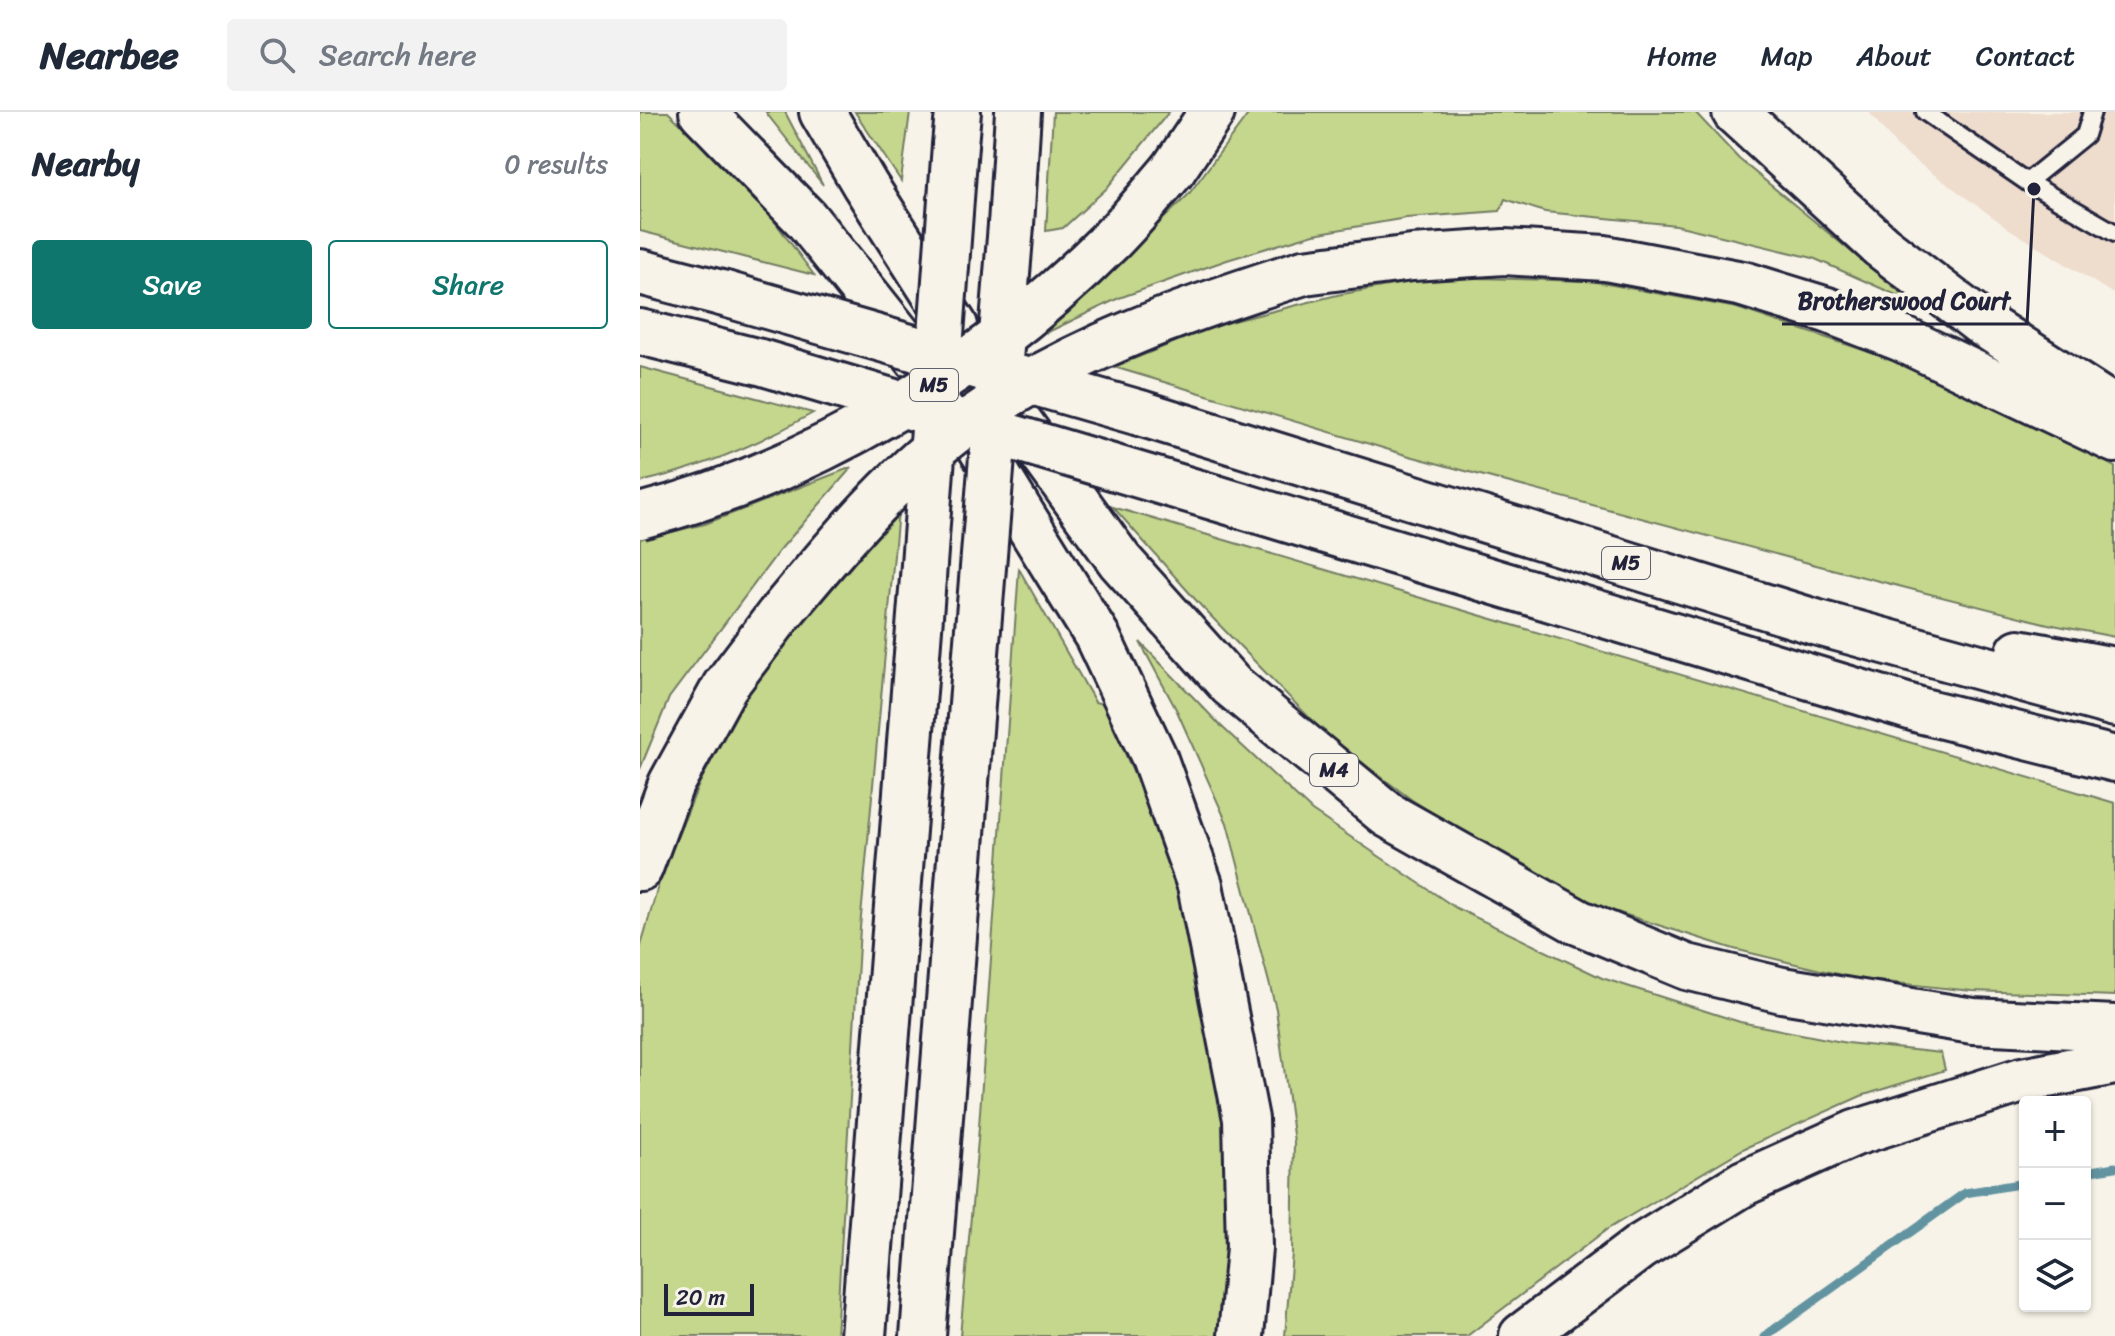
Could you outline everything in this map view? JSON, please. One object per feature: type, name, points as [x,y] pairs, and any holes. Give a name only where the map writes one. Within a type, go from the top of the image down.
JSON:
[{"type":"highway","points":[[702,112],[806,219],[956,409],[1097,636],[1154,757],[1200,885],[1246,1119],[1249,1248],[1241,1336]]},
{"type":"highway","name":"M4","points":[[822,112],[994,386],[1120,561],[1231,685],[1388,815],[1578,922],[1687,967],[1782,990],[1973,1021],[2115,1028]]},
{"type":"highway","points":[[923,1336],[1018,112]]},
{"type":"highway","name":"M5","points":[[640,516],[746,483],[820,451],[959,370],[1114,237],[1173,170],[1212,112]]},
{"type":"highway","points":[[1735,112],[1881,246],[1980,322],[2115,409]]},
{"type":"highway","points":[[863,1336],[956,128]]},
{"type":"highway","name":"M5","points":[[640,868],[671,784],[725,686],[856,521],[914,467],[974,418],[1018,390],[1116,338],[1180,312],[1304,272],[1412,258],[1504,252],[1605,258],[1743,284],[1827,310],[1902,339],[2115,440]]},
{"type":"highway","name":"M5","points":[[640,272],[1140,413],[1815,622],[2115,704]]},
{"type":"highway","name":"M5","points":[[640,332],[760,362],[1923,711],[2115,759]]},
{"type":"highway","name":"M5","points":[[1815,622],[2057,658],[2115,670]]},
{"type":"highway","name":"M5","points":[[1923,711],[2115,781]]},
{"type":"highway","points":[[1522,1336],[1640,1247],[1758,1177],[1855,1133],[2022,1080],[2115,1062]]},
{"type":"lane","points":[[1925,112],[2027,182],[2115,233]]},
{"type":"lane","points":[[2027,182],[2085,135],[2092,112]]},
{"type":"shaded area","points":[[1869,112],[2115,112],[2115,295],[2008,228],[1899,149]]},
{"type":"green space","points":[[640,112],[668,112],[756,196],[814,275],[640,231]]},
{"type":"green space","points":[[785,112],[823,185],[767,114]]},
{"type":"green space","points":[[855,112],[910,112],[901,181]]},
{"type":"green space","points":[[1053,112],[1169,112],[1106,189],[1063,228],[1046,231]]},
{"type":"green space","points":[[1250,112],[1695,112],[1739,159],[1912,302],[1813,258],[1676,225],[1545,212],[1505,199],[1500,211],[1406,218],[1314,234],[1227,260],[1119,298],[1046,333],[1188,195]]},
{"type":"green space","points":[[1438,277],[1591,281],[1737,308],[1899,362],[2034,424],[2115,467],[2115,637],[2048,624],[1816,565],[1406,455],[1114,367],[1214,326],[1337,295]]},
{"type":"green space","points":[[640,367],[813,413],[729,454],[640,482]]},
{"type":"green space","points":[[852,467],[779,551],[669,698],[640,769],[640,539],[705,524]]},
{"type":"green space","points":[[1113,507],[2115,803],[2115,996],[1972,991],[1858,979],[1734,949],[1601,907],[1500,855],[1412,800],[1329,738],[1202,607]]},
{"type":"green space","points":[[898,511],[860,928],[836,1336],[640,1336],[640,949],[660,879],[699,784],[750,690],[792,635]]},
{"type":"green space","points":[[1019,569],[1095,702],[1104,704],[1158,835],[1190,932],[1214,1046],[1226,1165],[1225,1281],[1220,1336],[960,1336],[978,1140]]},
{"type":"green space","points":[[1140,642],[1221,726],[1312,811],[1456,908],[1602,978],[1740,1022],[1847,1043],[1941,1053],[1945,1070],[1861,1096],[1745,1148],[1606,1230],[1467,1336],[1285,1336],[1292,1253],[1294,1142],[1276,1009],[1227,823],[1177,711]]},
{"type":"waterway","points":[[2091,1171],[2115,1167]]},
{"type":"waterway","points":[[1765,1336],[1965,1193],[2019,1184]]},
{"type":"place","name":"Brotherswood Court","points":[[2034,189]]}]
